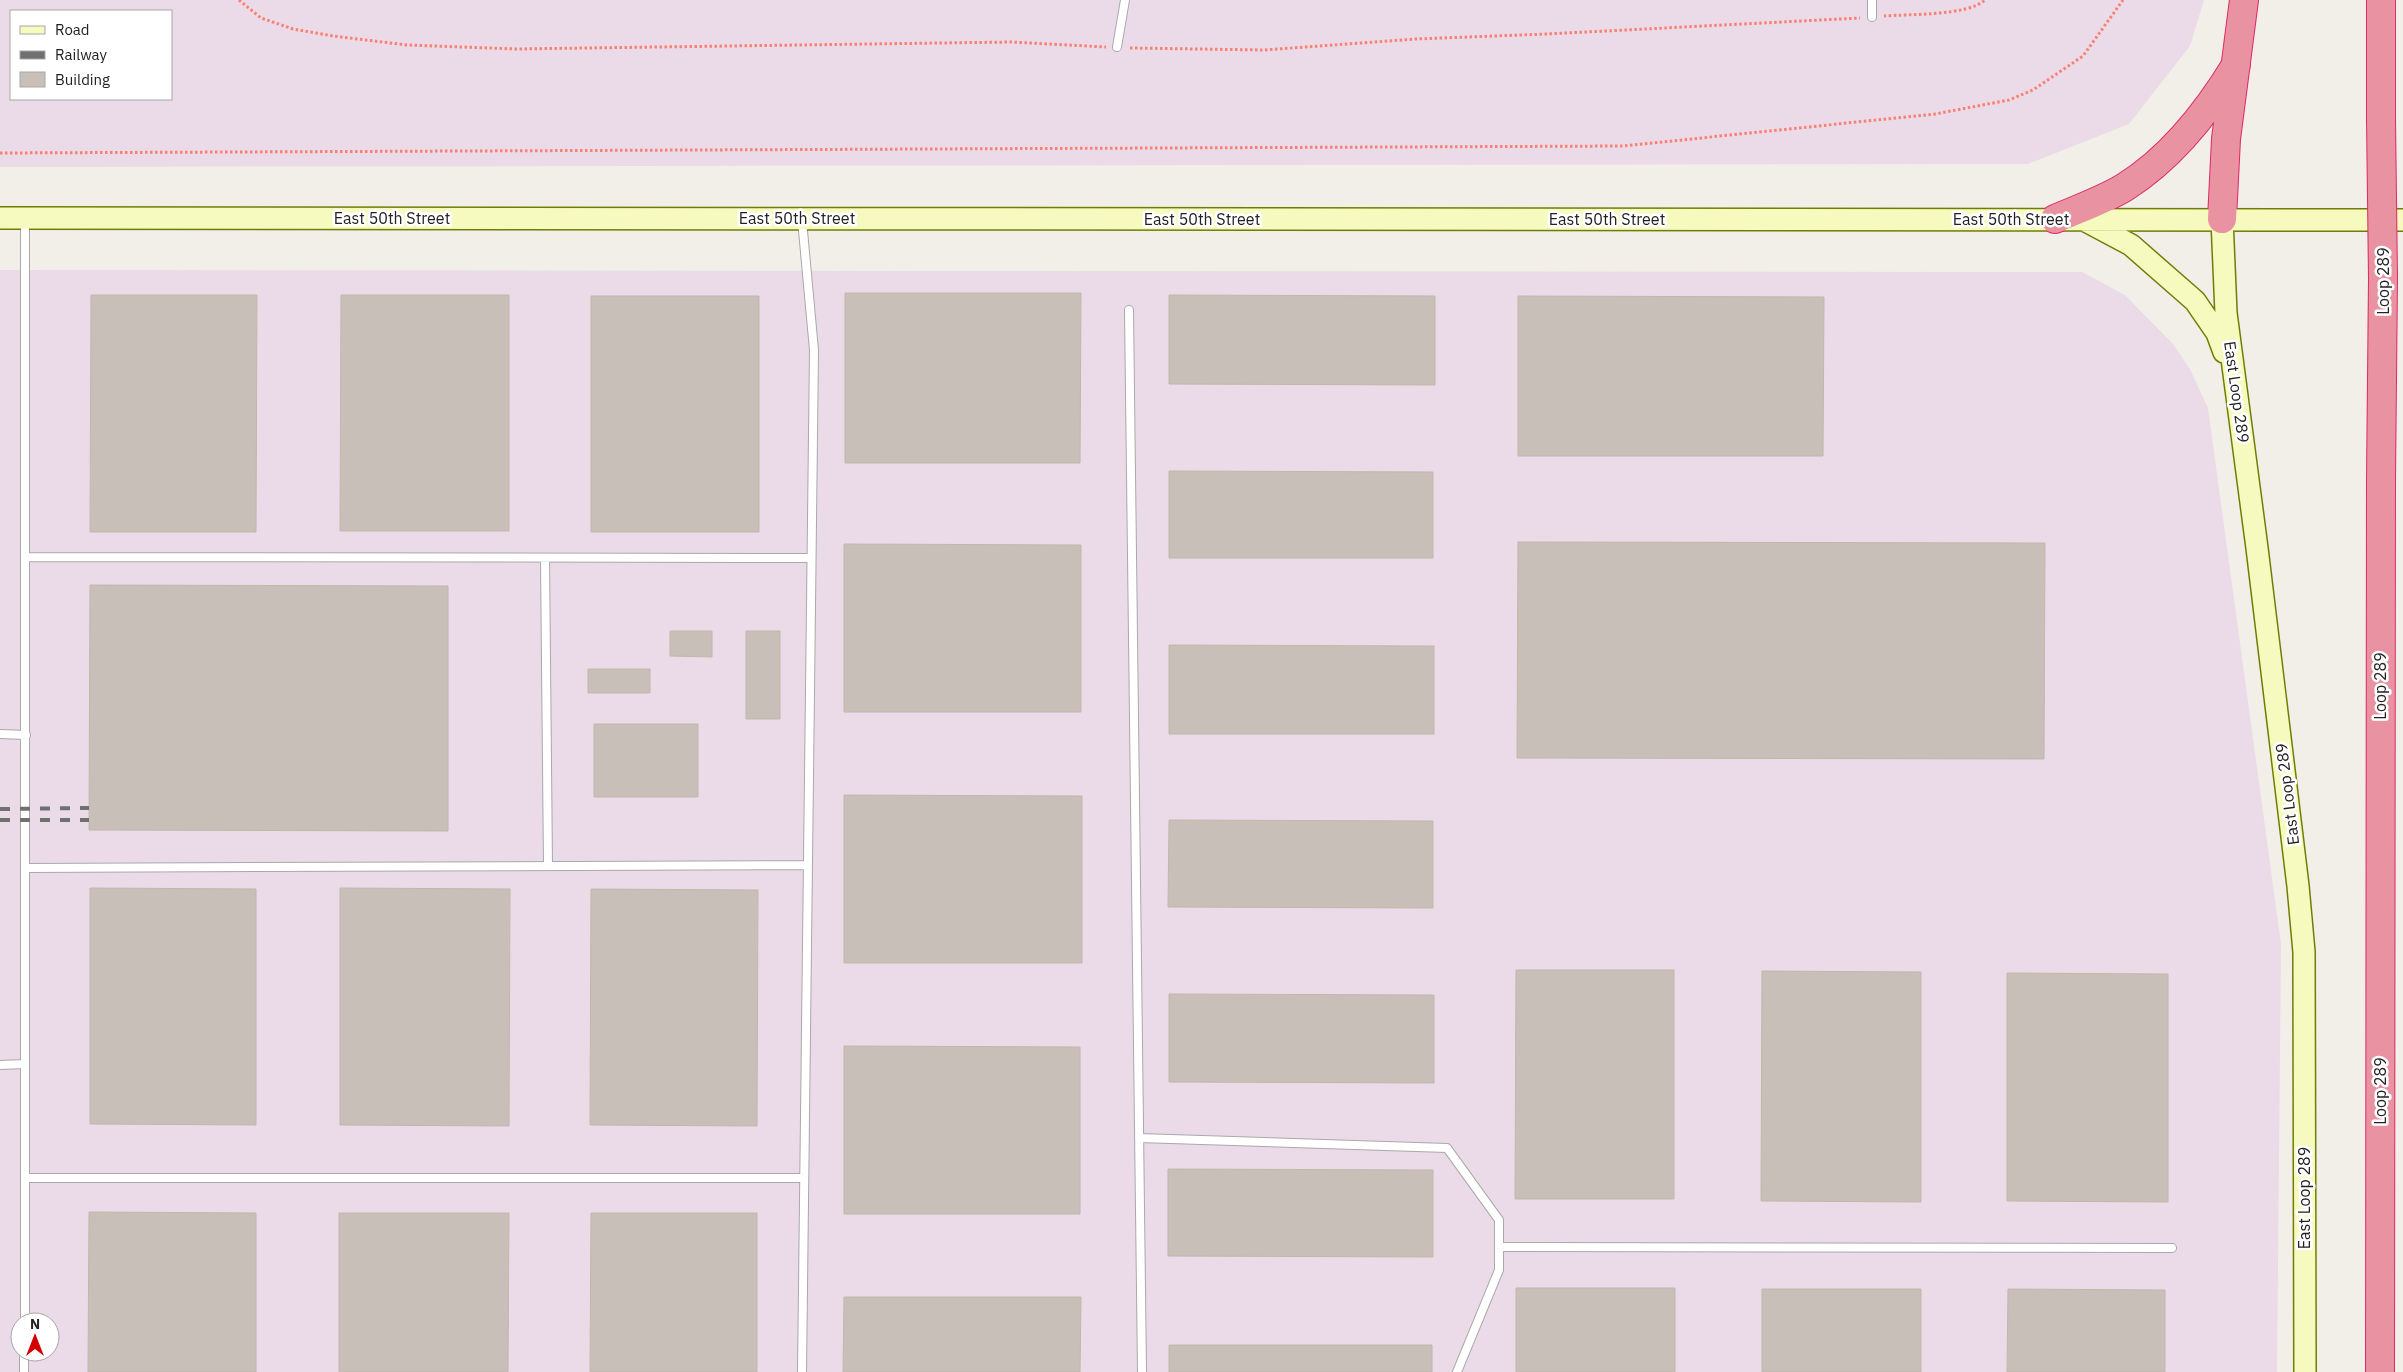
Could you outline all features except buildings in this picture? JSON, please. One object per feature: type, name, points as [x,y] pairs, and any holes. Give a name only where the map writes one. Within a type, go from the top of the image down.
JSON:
[{"type":"highway","points":[[2222,219],[2226,139],[2244,0]]},
{"type":"highway","name":"Loop 289","points":[[2380,1372],[2383,278],[2381,0]]},
{"type":"highway","points":[[2055,219],[2125,188],[2162,158],[2217,96],[2236,65]]},
{"type":"main road","name":"East 50th Street","points":[[0,218],[2403,220]]},
{"type":"main road","points":[[2082,219],[2131,245],[2195,301],[2217,333],[2237,386]]},
{"type":"main road","name":"East Loop 289","points":[[2222,219],[2226,313],[2237,386],[2298,886],[2304,952],[2305,1372]]},
{"type":"lane","points":[[1117,48],[1125,0]]},
{"type":"lane","points":[[1872,0],[1872,17]]},
{"type":"lane","points":[[24,1312],[26,868],[25,218]]},
{"type":"lane","points":[[802,218],[814,350],[802,1372]]},
{"type":"lane","points":[[1129,310],[1142,1372]]},
{"type":"lane","points":[[25,557],[811,558]]},
{"type":"lane","points":[[545,558],[548,866]]},
{"type":"lane","points":[[0,734],[26,735]]},
{"type":"lane","points":[[26,868],[808,865]]},
{"type":"lane","points":[[0,1065],[25,1064]]},
{"type":"lane","points":[[1139,1138],[1447,1148],[1499,1220],[1499,1270],[1456,1372]]},
{"type":"lane","points":[[25,1178],[804,1178]]},
{"type":"lane","points":[[1499,1247],[2172,1248]]},
{"type":"path","points":[[0,153],[1623,146],[1935,114],[2009,100],[2033,90],[2083,56],[2123,0]]},
{"type":"shaded area","points":[[0,0],[2204,0],[2190,46],[2129,124],[2028,164],[0,167]]},
{"type":"shaded area","points":[[0,270],[2082,272],[2125,295],[2173,344],[2190,369],[2208,408],[2281,944],[2277,1372],[0,1372]]},
{"type":"railway","points":[[0,809],[89,808]]},
{"type":"railway","points":[[0,820],[89,820]]}]
